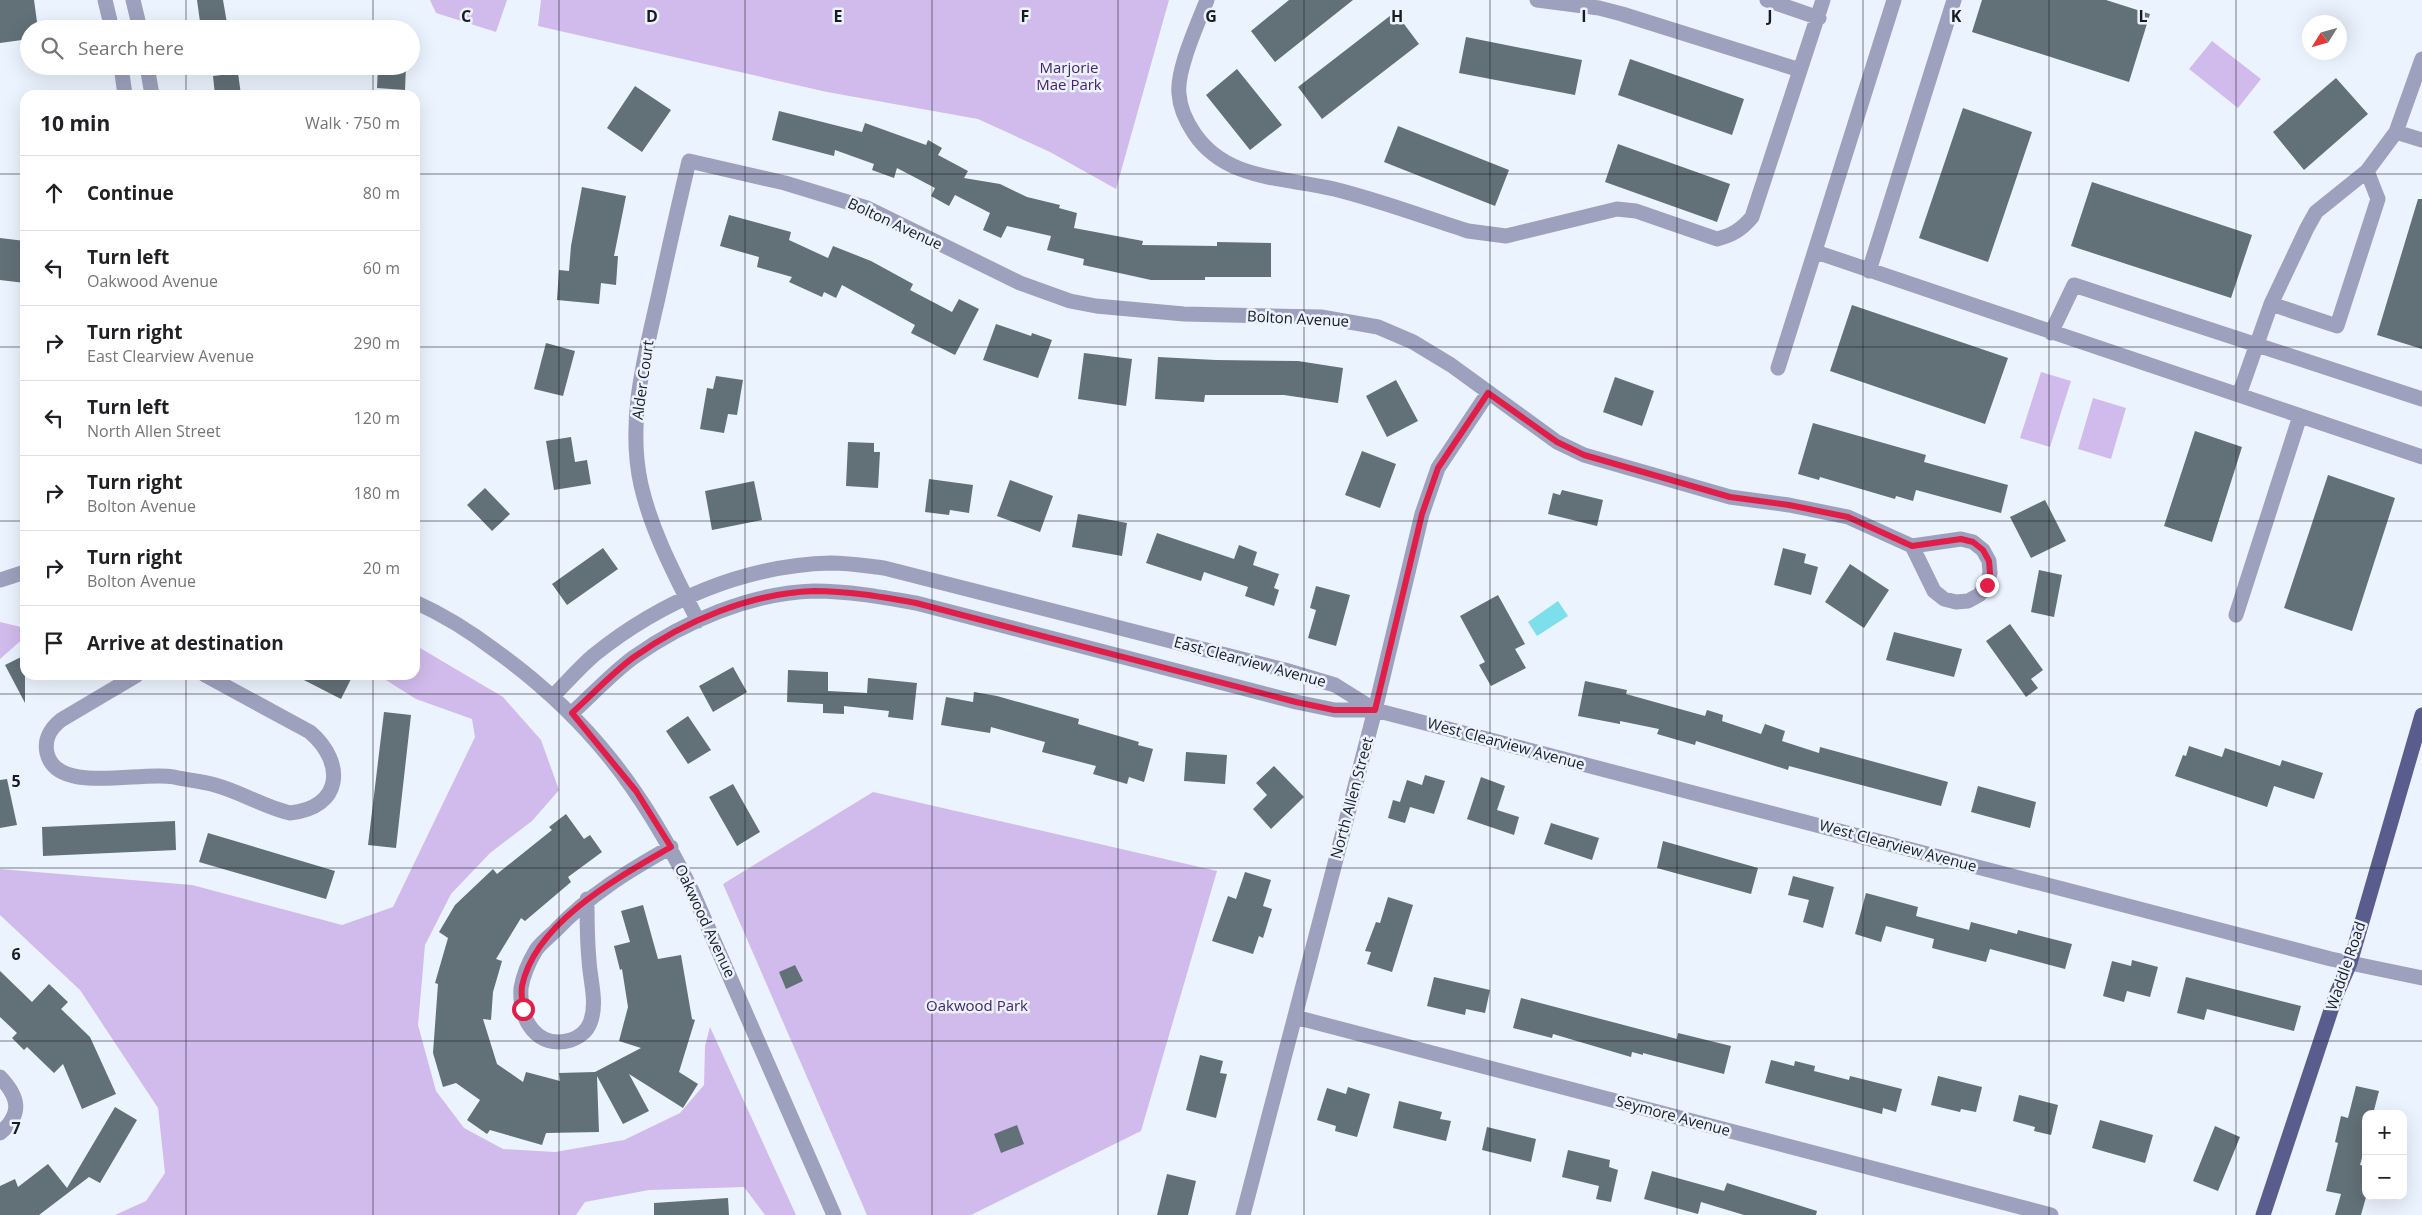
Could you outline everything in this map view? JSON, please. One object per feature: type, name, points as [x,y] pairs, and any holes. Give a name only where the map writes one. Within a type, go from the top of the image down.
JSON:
[{"type":"main road","name":"Waddle Road","points":[[2263,1215],[2336,995],[2350,963],[2422,715]]},
{"type":"street","points":[[105,0],[110,20]]},
{"type":"street","points":[[133,0],[138,20]]},
{"type":"street","points":[[1207,0],[1178,84],[1184,116],[1203,146],[1227,164],[1243,171],[1333,189],[1482,234],[1506,236],[1618,209],[1636,211],[1717,239],[1729,236],[1742,228],[1752,217],[1819,18],[1823,0]]},
{"type":"street","points":[[1537,0],[1599,8],[1622,14],[1800,70]]},
{"type":"street","points":[[1767,0],[1819,18]]},
{"type":"street","points":[[1778,368],[1894,0]]},
{"type":"street","points":[[1869,271],[1954,0]]},
{"type":"street","points":[[2239,395],[2271,304],[2316,212],[2367,171],[2396,132],[2418,82],[2422,59]]},
{"type":"street","points":[[122,75],[124,89],[144,75]]},
{"type":"street","points":[[149,75],[151,90]]},
{"type":"street","points":[[2396,132],[2422,140]]},
{"type":"street","name":"Bolton Avenue","points":[[689,161],[801,187],[867,208],[1020,283],[1070,301],[1096,306],[1184,314],[1321,317],[1378,327],[1413,342],[1451,365],[1557,442],[1584,455],[1730,497],[1789,505],[1848,517],[1912,546]]},
{"type":"street","name":"Alder Court","points":[[689,161],[644,357],[636,422],[637,461],[647,509],[698,621]]},
{"type":"street","points":[[2271,304],[2337,326],[2378,199],[2367,171]]},
{"type":"street","points":[[1816,252],[2051,334],[2422,457]]},
{"type":"street","points":[[2051,334],[2074,285],[2422,399]]},
{"type":"street","name":"North Allen Street","points":[[1243,1215],[1375,710],[1407,571],[1425,505],[1438,468],[1488,393]]},
{"type":"street","points":[[2236,615],[2300,416]]},
{"type":"street","points":[[1961,539],[1973,542],[1983,550],[1989,561],[1990,573],[1987,585],[1979,595],[1968,601],[1956,602],[1944,599],[1934,591],[1912,546],[1961,539]]},
{"type":"street","name":"East Clearview Avenue","points":[[554,696],[593,656],[640,621],[686,598],[744,575],[794,565],[833,563],[884,568],[903,572],[1318,680],[1335,685],[1375,710]]},
{"type":"street","points":[[897,600],[903,572]]},
{"type":"street","points":[[1,578],[20,573]]},
{"type":"street","name":"East Clearview Avenue","points":[[572,713],[632,658],[675,630],[744,603],[813,591],[869,594],[1334,710],[1375,710]]},
{"type":"street","name":"Oakwood Avenue","points":[[420,605],[472,634],[534,678],[572,713],[636,791],[671,847],[717,945],[834,1215]]},
{"type":"street","points":[[1103,652],[1110,626]]},
{"type":"street","points":[[128,680],[60,720],[52,728],[47,737],[46,748],[48,759],[56,769],[77,778],[170,776],[216,785],[290,812],[301,812],[323,799],[332,786],[335,774],[332,760],[318,739],[310,732],[214,680]]},
{"type":"street","name":"West Clearview Avenue","points":[[1375,710],[2350,963],[2422,978]]},
{"type":"street","points":[[587,899],[588,959],[594,1004],[590,1024],[578,1038],[560,1043],[542,1039],[531,1029],[523,1009],[521,988],[527,969],[537,950],[587,899],[619,876],[671,847]]},
{"type":"street","name":"Seymore Avenue","points":[[1295,1017],[2051,1215]]},
{"type":"street","points":[[0,1077],[11,1088],[17,1105],[13,1118],[0,1133]]},
{"type":"green space","points":[[430,0],[507,0],[496,32],[436,13]]},
{"type":"green space","name":"Marjorie Mae Park","points":[[541,0],[1169,0],[1116,189],[1050,152],[978,119],[827,92],[538,26]]},
{"type":"green space","points":[[2212,41],[2261,79],[2238,108],[2189,69]]},
{"type":"green space","points":[[2041,372],[2071,381],[2050,447],[2020,438]]},
{"type":"green space","points":[[2093,398],[2126,408],[2111,459],[2078,449]]},
{"type":"green space","points":[[0,622],[20,627],[20,641],[0,659]]},
{"type":"green space","points":[[420,648],[503,697],[541,740],[559,790],[532,821],[490,853],[451,894],[425,945],[418,1025],[436,1091],[464,1128],[503,1149],[555,1152],[624,1140],[680,1113],[704,1085],[705,1046],[710,1027],[796,1215],[765,1215],[744,1187],[649,1190],[585,1202],[576,1215],[115,1215],[146,1201],[165,1173],[158,1108],[80,990],[0,915],[0,869],[192,885],[342,925],[393,907],[475,737],[472,719],[416,699],[386,680],[420,680]]},
{"type":"green space","name":"Oakwood Park","points":[[873,792],[1217,871],[1141,1131],[971,1215],[867,1215],[723,884]]},
{"type":"water","points":[[1558,601],[1568,616],[1537,636],[1528,622]]},
{"type":"building","points":[[0,0],[34,0],[37,20],[20,20],[20,40],[0,43]]},
{"type":"building","points":[[197,0],[223,0],[226,20],[200,20]]},
{"type":"building","points":[[1289,0],[1353,0],[1275,62],[1251,31]]},
{"type":"building","points":[[1982,0],[2106,0],[2150,14],[2129,82],[1972,32]]},
{"type":"building","points":[[1395,12],[1419,44],[1322,119],[1298,87]]},
{"type":"building","points":[[1466,37],[1582,60],[1575,95],[1459,73]]},
{"type":"building","points":[[1630,59],[1744,99],[1732,135],[1618,95]]},
{"type":"building","points":[[1237,69],[1282,125],[1250,150],[1206,95]]},
{"type":"building","points":[[238,75],[240,90],[214,90],[213,76]]},
{"type":"building","points":[[378,75],[406,75],[405,90],[377,88]]},
{"type":"building","points":[[2336,78],[2368,114],[2304,170],[2273,132]]},
{"type":"building","points":[[635,86],[671,110],[642,152],[607,128]]},
{"type":"building","points":[[1963,108],[2032,132],[1988,262],[1919,238]]},
{"type":"building","points":[[779,111],[862,132],[865,123],[926,145],[928,140],[942,148],[938,155],[968,171],[964,178],[1000,184],[1027,197],[1060,205],[1059,208],[1077,213],[1074,228],[1143,241],[1142,245],[1217,246],[1217,242],[1271,243],[1271,277],[1205,277],[1205,280],[1151,280],[1083,265],[1084,259],[1047,250],[1051,236],[1007,226],[1001,238],[983,230],[990,213],[955,195],[949,206],[931,196],[935,188],[897,168],[894,178],[872,170],[874,164],[835,150],[834,156],[772,140]]},
{"type":"building","points":[[1398,126],[1509,170],[1495,206],[1384,162]]},
{"type":"building","points":[[1618,144],[1730,184],[1717,222],[1605,182]]},
{"type":"building","points":[[2092,182],[2252,235],[2231,298],[2071,246]]},
{"type":"building","points":[[582,187],[626,196],[614,256],[618,256],[616,285],[601,283],[599,304],[557,300],[559,270],[569,271],[571,246]]},
{"type":"building","points":[[2418,199],[2422,199],[2422,349],[2377,335]]},
{"type":"building","points":[[729,215],[791,232],[789,240],[828,258],[833,246],[871,261],[913,284],[910,290],[952,312],[959,299],[979,309],[955,355],[911,333],[915,325],[842,285],[836,298],[824,292],[822,297],[789,282],[792,277],[757,267],[759,257],[720,246]]},
{"type":"building","points":[[0,238],[20,240],[20,282],[0,280]]},
{"type":"building","points":[[1852,305],[2008,358],[1985,424],[1830,371]]},
{"type":"building","points":[[996,324],[1031,336],[1032,333],[1052,340],[1038,378],[983,360]]},
{"type":"building","points":[[546,343],[575,351],[563,396],[534,389]]},
{"type":"building","points":[[1084,353],[1132,359],[1126,406],[1078,399]]},
{"type":"building","points":[[1158,357],[1298,361],[1343,368],[1338,403],[1284,395],[1205,395],[1204,402],[1155,399]]},
{"type":"building","points":[[716,376],[743,380],[737,415],[728,414],[724,433],[700,429],[707,388],[713,389]]},
{"type":"building","points":[[1615,377],[1654,391],[1642,426],[1603,412]]},
{"type":"building","points":[[1396,380],[1418,421],[1387,437],[1366,396]]},
{"type":"building","points":[[1813,423],[1926,455],[1924,462],[2008,485],[2001,513],[1916,490],[1913,501],[1896,496],[1895,499],[1820,477],[1819,480],[1798,474]]},
{"type":"building","points":[[2195,431],[2242,447],[2212,542],[2164,526]]},
{"type":"building","points":[[571,437],[575,462],[587,460],[591,484],[554,490],[546,441]]},
{"type":"building","points":[[848,442],[874,443],[874,452],[880,452],[878,488],[846,486]]},
{"type":"building","points":[[1362,451],[1396,464],[1380,508],[1345,495]]},
{"type":"building","points":[[2328,475],[2395,498],[2352,631],[2284,608]]},
{"type":"building","points":[[929,479],[973,485],[969,513],[950,510],[949,515],[925,512]]},
{"type":"building","points":[[1010,480],[1053,496],[1040,532],[997,516]]},
{"type":"building","points":[[754,481],[762,520],[712,530],[705,491]]},
{"type":"building","points":[[485,488],[510,514],[492,531],[467,505]]},
{"type":"building","points":[[1562,490],[1603,500],[1597,526],[1548,514],[1553,493],[1560,495]]},
{"type":"building","points":[[2045,500],[2066,541],[2031,558],[2010,517]]},
{"type":"building","points":[[1078,514],[1127,523],[1122,556],[1072,547]]},
{"type":"building","points":[[1157,533],[1234,559],[1239,545],[1257,552],[1253,565],[1279,574],[1274,588],[1279,590],[1274,606],[1245,596],[1248,587],[1204,572],[1201,581],[1146,563]]},
{"type":"building","points":[[603,548],[618,569],[567,605],[552,584]]},
{"type":"building","points":[[1783,548],[1806,554],[1804,563],[1818,567],[1811,595],[1774,585]]},
{"type":"building","points":[[1850,564],[1889,590],[1864,628],[1825,602]]},
{"type":"building","points":[[2039,570],[2062,575],[2054,617],[2031,612]]},
{"type":"building","points":[[1316,586],[1350,595],[1336,646],[1308,638],[1316,610],[1310,608]]},
{"type":"building","points":[[1498,595],[1525,644],[1515,649],[1526,668],[1491,686],[1479,665],[1485,662],[1460,616]]},
{"type":"building","points":[[2010,624],[2043,670],[2031,679],[2038,688],[2026,697],[1986,641]]},
{"type":"building","points":[[1894,632],[1962,649],[1954,677],[1886,660]]},
{"type":"building","points":[[20,658],[20,680],[25,680],[25,703],[5,665]]},
{"type":"building","points":[[733,667],[747,692],[713,712],[699,686]]},
{"type":"building","points":[[788,670],[828,672],[828,691],[867,693],[868,678],[917,683],[913,720],[888,717],[889,711],[844,706],[844,714],[823,713],[823,704],[787,702]]},
{"type":"building","points":[[304,680],[350,680],[341,699]]},
{"type":"building","points":[[1585,681],[1627,690],[1626,694],[1705,716],[1707,710],[1723,715],[1722,721],[1761,734],[1765,724],[1785,731],[1782,741],[1819,753],[1820,747],[1948,782],[1941,806],[1789,766],[1788,770],[1696,741],[1695,745],[1657,734],[1659,729],[1620,721],[1620,724],[1578,716]]},
{"type":"building","points":[[974,692],[997,696],[1079,719],[1078,724],[1139,742],[1138,745],[1153,749],[1144,782],[1129,777],[1127,784],[1093,774],[1096,766],[1042,752],[1045,742],[991,727],[990,733],[941,725],[946,697],[973,702]]},
{"type":"building","points":[[384,712],[411,715],[396,848],[368,845]]},
{"type":"building","points":[[688,716],[711,750],[688,764],[666,731]]},
{"type":"building","points":[[2189,746],[2222,757],[2225,748],[2280,766],[2282,760],[2323,773],[2314,799],[2274,786],[2267,807],[2175,776],[2183,755],[2186,756]]},
{"type":"building","points":[[1186,752],[1227,755],[1225,784],[1184,781]]},
{"type":"building","points":[[1274,766],[1304,797],[1271,829],[1253,809],[1267,795],[1256,783]]},
{"type":"building","points":[[1425,775],[1445,781],[1434,814],[1410,807],[1405,823],[1388,818],[1393,800],[1400,802],[1407,780],[1422,785]]},
{"type":"building","points":[[1481,777],[1505,786],[1497,810],[1519,817],[1514,835],[1467,819]]},
{"type":"building","points":[[7,779],[17,825],[0,828],[0,780]]},
{"type":"building","points":[[733,784],[760,832],[737,846],[709,797]]},
{"type":"building","points":[[1978,786],[2036,802],[2030,828],[1971,812]]},
{"type":"building","points":[[566,814],[584,839],[590,835],[602,852],[568,877],[571,882],[525,921],[521,918],[496,959],[502,961],[493,992],[491,1020],[483,1019],[497,1064],[523,1082],[526,1072],[560,1081],[559,1073],[595,1072],[641,1048],[619,1041],[628,1007],[622,969],[620,970],[614,946],[630,942],[621,911],[643,905],[658,959],[681,955],[692,1019],[695,1020],[679,1072],[698,1084],[683,1108],[629,1074],[649,1111],[623,1124],[597,1076],[599,1132],[546,1133],[542,1145],[490,1130],[487,1134],[467,1120],[480,1100],[456,1083],[443,1087],[433,1053],[438,984],[435,983],[448,938],[439,932],[455,905],[493,869],[497,874],[552,830],[549,827]]},
{"type":"building","points":[[175,821],[176,850],[43,856],[42,827]]},
{"type":"building","points":[[1551,823],[1599,838],[1592,860],[1544,844]]},
{"type":"building","points":[[208,833],[335,871],[326,899],[199,862]]},
{"type":"building","points":[[1663,841],[1758,868],[1751,894],[1657,868]]},
{"type":"building","points":[[1245,872],[1271,880],[1263,906],[1272,909],[1263,938],[1259,936],[1253,954],[1212,941],[1228,896],[1236,899]]},
{"type":"building","points":[[1793,876],[1834,887],[1823,928],[1803,922],[1809,900],[1788,895]]},
{"type":"building","points":[[1866,893],[1918,907],[1916,916],[1969,930],[1971,922],[2017,934],[2018,930],[2072,944],[2065,969],[1990,949],[1986,962],[1932,948],[1934,939],[1886,926],[1881,942],[1855,934]]},
{"type":"building","points":[[1388,897],[1413,905],[1392,972],[1367,964],[1371,952],[1365,951],[1376,922],[1380,923]]},
{"type":"building","points":[[2132,960],[2158,967],[2150,997],[2127,991],[2124,1002],[2103,996],[2112,961],[2131,966]]},
{"type":"building","points":[[795,965],[803,981],[786,989],[779,972]]},
{"type":"building","points":[[0,971],[32,1002],[49,984],[68,1002],[61,1009],[90,1037],[116,1094],[82,1109],[63,1064],[54,1073],[27,1047],[24,1050],[12,1038],[17,1033],[0,1017]]},
{"type":"building","points":[[1434,977],[1490,990],[1485,1013],[1466,1009],[1465,1015],[1427,1006]]},
{"type":"building","points":[[2186,977],[2301,1006],[2294,1031],[2207,1009],[2204,1020],[2177,1013]]},
{"type":"building","points":[[1521,998],[1677,1039],[1678,1033],[1731,1046],[1724,1074],[1643,1053],[1643,1055],[1632,1052],[1631,1057],[1553,1034],[1552,1038],[1513,1028]]},
{"type":"building","points":[[1200,1055],[1223,1061],[1220,1073],[1227,1074],[1216,1118],[1186,1110]]},
{"type":"building","points":[[1771,1060],[1794,1066],[1795,1061],[1815,1066],[1814,1071],[1849,1080],[1850,1076],[1902,1089],[1896,1112],[1883,1108],[1882,1114],[1765,1083]]},
{"type":"building","points":[[1938,1076],[1982,1087],[1976,1112],[1961,1109],[1960,1112],[1931,1105]]},
{"type":"building","points":[[2356,1086],[2379,1091],[2374,1110],[2362,1110],[2362,1158],[2360,1165],[2362,1165],[2362,1200],[2365,1200],[2361,1215],[2335,1215],[2341,1194],[2326,1191],[2338,1143],[2335,1142],[2341,1116],[2348,1118]]},
{"type":"building","points":[[1348,1087],[1370,1094],[1357,1137],[1335,1131],[1336,1126],[1317,1120],[1327,1088],[1346,1094]]},
{"type":"building","points":[[2019,1095],[2058,1105],[2051,1135],[2034,1131],[2035,1127],[2013,1121]]},
{"type":"building","points":[[1399,1101],[1442,1112],[1440,1119],[1451,1121],[1446,1141],[1393,1128]]},
{"type":"building","points":[[115,1107],[137,1120],[100,1183],[89,1177],[39,1215],[0,1215],[0,1186],[15,1179],[18,1187],[48,1164],[67,1188]]},
{"type":"building","points":[[2100,1120],[2153,1135],[2145,1163],[2092,1148]]},
{"type":"building","points":[[1017,1125],[1024,1144],[1001,1153],[994,1134]]},
{"type":"building","points":[[2215,1126],[2240,1137],[2218,1191],[2193,1181]]},
{"type":"building","points":[[1487,1127],[1536,1139],[1531,1162],[1482,1150]]},
{"type":"building","points":[[1568,1150],[1610,1160],[1609,1167],[1618,1170],[1611,1202],[1596,1199],[1599,1186],[1562,1177]]},
{"type":"building","points":[[1652,1171],[1724,1191],[1727,1183],[1817,1211],[1816,1215],[1744,1215],[1701,1202],[1698,1214],[1644,1199]]},
{"type":"building","points":[[1167,1174],[1196,1181],[1188,1215],[1157,1215]]},
{"type":"building","points":[[728,1198],[729,1215],[654,1215],[654,1203]]},
{"type":"route","points":[[523,1009],[521,988],[527,969],[537,950],[572,912],[587,899],[619,876],[671,847],[636,791],[572,713],[632,658],[675,630],[744,603],[813,591],[869,594],[916,603],[1296,702],[1334,710],[1375,710],[1407,571],[1422,514],[1438,468],[1488,393],[1557,442],[1584,455],[1730,497],[1789,505],[1848,517],[1912,546],[1961,539],[1973,542],[1983,550],[1989,561],[1990,573],[1987,585]]}]
